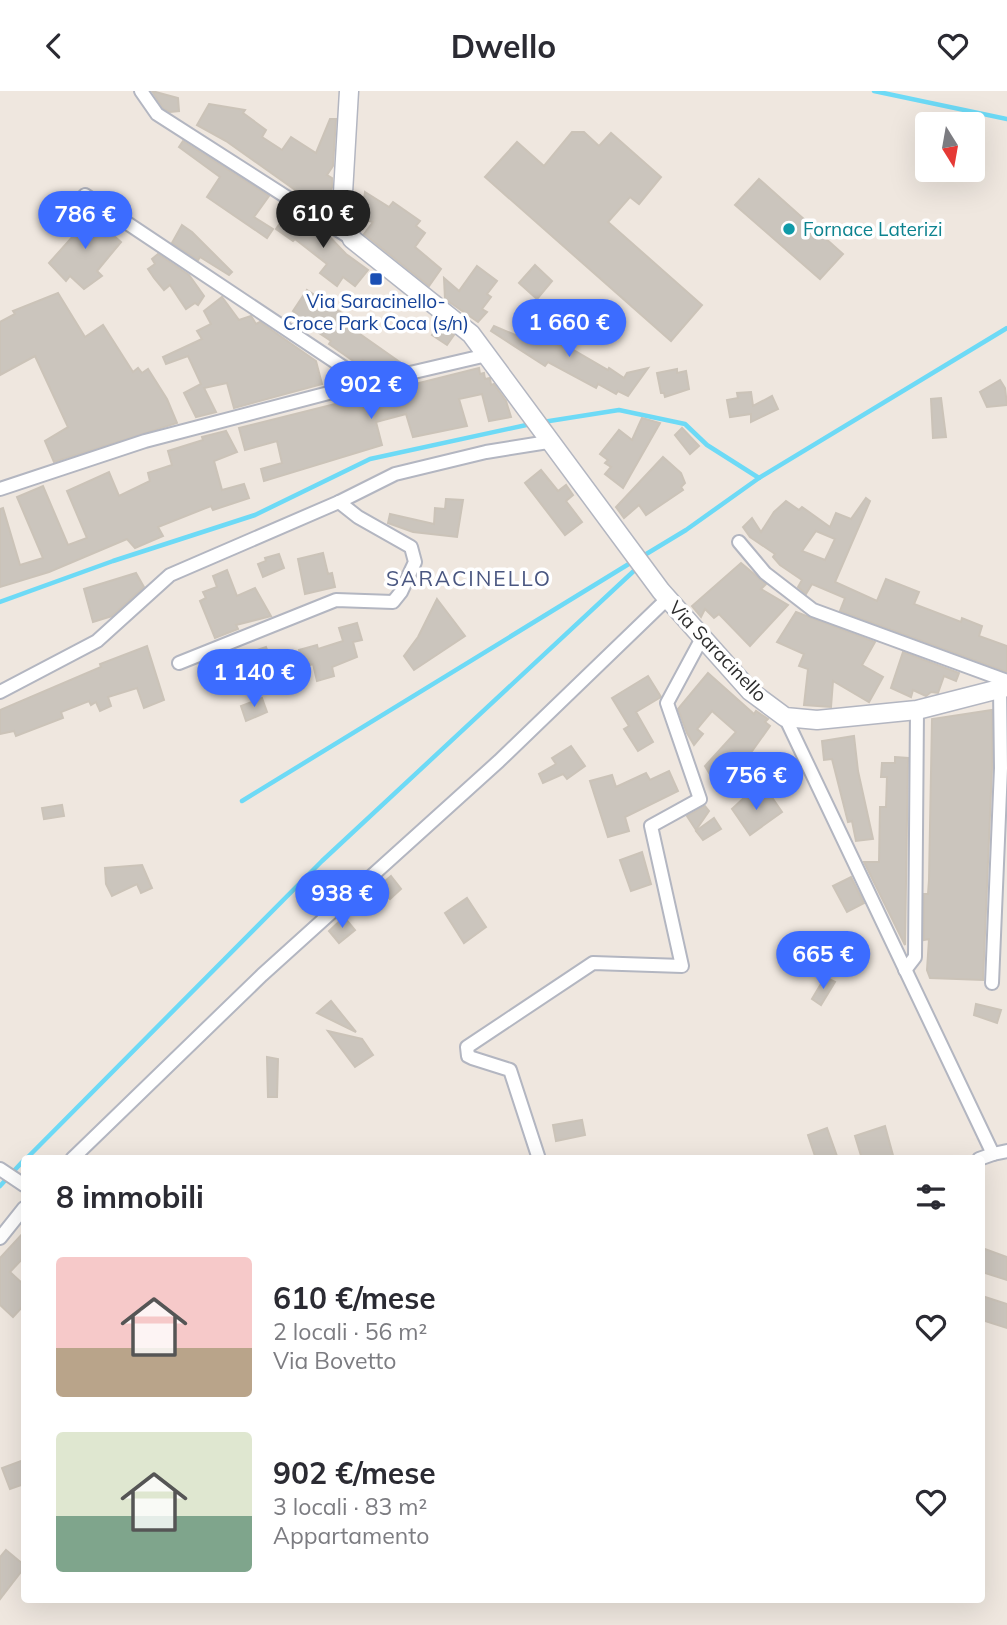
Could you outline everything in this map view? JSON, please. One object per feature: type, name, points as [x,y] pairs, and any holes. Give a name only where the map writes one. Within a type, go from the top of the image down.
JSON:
[{"type":"street","points":[[141,91],[157,114],[352,239]]},
{"type":"street","points":[[348,91],[342,210],[352,239]]},
{"type":"street","points":[[85,195],[366,383]]},
{"type":"street","name":"Via Saracinello","points":[[352,239],[471,334],[664,595],[750,691],[785,717],[817,720],[917,710],[1005,686]]},
{"type":"street","points":[[0,489],[145,441],[366,383],[487,355]]},
{"type":"street","points":[[0,692],[97,641],[170,575],[339,502],[395,474],[546,438]]},
{"type":"street","points":[[179,663],[336,600],[393,601],[401,592],[415,562],[411,547],[358,517],[339,502]]},
{"type":"street","points":[[739,543],[765,573],[813,610],[1005,686],[1004,769],[992,983]]},
{"type":"street","points":[[76,1155],[262,975],[499,761],[664,595]]},
{"type":"street","points":[[538,1155],[510,1070],[468,1056],[467,1047],[593,963],[682,966],[651,826],[700,799],[667,703],[702,638]]},
{"type":"street","points":[[905,970],[915,957],[917,710]]},
{"type":"street","points":[[785,717],[993,1154]]},
{"type":"street","points":[[985,1157],[1007,1151]]},
{"type":"street","points":[[0,1169],[21,1183]]},
{"type":"street","points":[[0,1238],[21,1212]]},
{"type":"building","points":[[152,91],[178,98],[179,111],[170,112],[163,108]]},
{"type":"building","points":[[209,104],[245,110],[243,113],[266,130],[262,137],[282,150],[291,137],[316,153],[330,119],[336,119],[333,166],[327,175],[332,178],[332,187],[325,211],[226,141],[197,125]]},
{"type":"building","points":[[572,132],[584,132],[599,146],[611,133],[661,177],[639,204],[630,197],[608,222],[702,305],[671,341],[485,177],[517,142],[544,166]]},
{"type":"building","points":[[183,141],[269,196],[254,217],[273,229],[267,238],[207,197],[220,177],[179,147]]},
{"type":"building","name":"Fornace Laterizi","points":[[759,179],[843,254],[820,279],[735,205]]},
{"type":"building","points":[[365,192],[389,207],[393,202],[420,221],[416,226],[425,233],[415,247],[441,269],[429,286],[364,234],[373,222],[361,219]]},
{"type":"building","points":[[84,209],[121,242],[97,271],[102,276],[84,289],[70,276],[66,281],[49,263],[75,234],[68,227]]},
{"type":"building","points":[[289,210],[307,224],[309,222],[326,233],[346,254],[368,270],[355,286],[343,277],[337,286],[320,273],[327,264],[295,239],[293,241],[276,229]]},
{"type":"building","points":[[182,225],[232,272],[229,275],[172,243]]},
{"type":"building","points":[[158,254],[189,275],[204,296],[198,305],[195,303],[186,309],[170,285],[164,290],[154,278],[148,269],[155,264],[152,259]]},
{"type":"building","points":[[535,265],[552,281],[537,299],[519,283]]},
{"type":"building","points":[[477,266],[497,281],[487,294],[491,297],[482,309],[487,312],[478,322],[445,299],[444,278],[459,291]]},
{"type":"building","points":[[307,290],[354,321],[350,327],[404,365],[378,371],[363,360],[359,365],[329,344],[331,341],[295,317],[297,314],[293,311]]},
{"type":"building","points":[[58,293],[85,337],[103,325],[133,372],[138,368],[142,373],[148,369],[167,399],[177,423],[54,462],[45,441],[68,427],[35,356],[0,375],[0,322],[15,314],[13,311]]},
{"type":"building","points":[[222,297],[239,320],[251,316],[256,324],[260,322],[316,361],[322,384],[234,408],[227,383],[204,388],[216,412],[196,417],[184,393],[201,384],[188,356],[166,364],[163,357],[202,339],[197,331],[211,324],[204,311]]},
{"type":"building","points":[[546,316],[560,325],[553,338],[608,370],[609,368],[624,378],[627,373],[648,368],[628,396],[618,391],[616,394],[598,384],[596,388],[548,362],[545,366],[491,331],[494,326],[527,340]]},
{"type":"building","points":[[440,324],[454,335],[447,345],[432,335]]},
{"type":"building","points":[[479,368],[480,374],[484,373],[485,379],[490,378],[491,385],[494,384],[506,401],[511,417],[489,421],[482,394],[459,399],[467,426],[413,437],[406,414],[376,422],[382,445],[264,481],[261,469],[282,463],[277,441],[245,450],[239,428]]},
{"type":"building","points":[[677,369],[677,373],[686,371],[689,389],[665,397],[664,393],[661,393],[657,373]]},
{"type":"building","points":[[1000,380],[1005,388],[1007,405],[987,407],[980,392]]},
{"type":"building","points":[[751,392],[753,406],[772,396],[778,409],[751,422],[751,414],[730,417],[727,400],[738,398],[737,393]]},
{"type":"building","points":[[941,398],[946,437],[933,438],[931,399]]},
{"type":"building","points":[[642,418],[660,423],[623,488],[605,474],[611,467],[605,463],[608,460],[600,454],[619,430],[632,440]]},
{"type":"building","points":[[682,428],[699,446],[690,454],[675,435]]},
{"type":"building","points":[[226,431],[237,452],[214,461],[222,490],[244,484],[249,498],[213,510],[211,506],[158,527],[163,536],[135,548],[127,539],[49,572],[0,587],[0,509],[3,508],[20,565],[43,558],[17,497],[43,486],[68,545],[87,538],[67,491],[109,472],[119,496],[150,481],[148,473],[172,465],[168,451],[203,440],[202,437]]},
{"type":"building","points":[[663,457],[681,473],[685,483],[681,487],[683,490],[646,515],[639,505],[624,518],[616,507]]},
{"type":"building","points":[[541,470],[558,491],[566,485],[573,495],[566,501],[582,522],[565,535],[525,483]]},
{"type":"building","points":[[866,498],[870,501],[835,582],[877,601],[886,579],[919,592],[914,604],[961,622],[962,618],[982,626],[979,636],[1007,646],[1007,672],[840,611],[845,598],[812,584],[806,594],[798,587],[802,580],[780,565],[773,557],[775,554],[750,537],[743,527],[752,518],[761,532],[774,512],[786,501],[799,510],[802,507],[830,527],[836,513],[851,519]],"holes":[[[816,531],[835,539],[825,560],[802,551]]]},
{"type":"building","points":[[446,499],[463,500],[457,537],[413,532],[388,523],[390,514],[434,524],[435,508],[445,509]]},
{"type":"building","points":[[323,553],[328,574],[332,573],[335,587],[305,594],[298,559]]},
{"type":"building","points":[[279,554],[284,568],[263,577],[258,564],[266,561],[265,558]]},
{"type":"building","points":[[741,563],[766,584],[761,589],[788,605],[750,646],[719,614],[714,618],[705,609],[701,617],[692,606]]},
{"type":"building","points":[[227,570],[237,596],[255,588],[271,616],[236,625],[238,629],[215,638],[200,601],[206,598],[203,592],[217,587],[213,576]]},
{"type":"building","points":[[136,573],[144,587],[112,616],[93,622],[84,589]]},
{"type":"building","points":[[437,599],[465,636],[414,670],[404,656],[418,637]]},
{"type":"building","points":[[796,612],[875,642],[862,665],[883,677],[869,702],[833,681],[831,707],[804,705],[808,669],[799,666],[804,654],[777,642]]},
{"type":"building","points":[[357,623],[362,640],[353,642],[357,657],[332,667],[334,676],[317,681],[313,664],[304,667],[299,650],[317,645],[318,649],[343,641],[339,628]]},
{"type":"building","points":[[147,646],[164,700],[144,708],[137,688],[108,697],[111,706],[100,711],[96,702],[91,705],[89,701],[61,712],[63,718],[16,736],[14,731],[0,734],[0,710],[101,667],[100,664]]},
{"type":"building","points":[[266,647],[274,668],[278,666],[284,686],[255,695],[245,654]]},
{"type":"building","points":[[903,652],[959,673],[956,681],[944,676],[938,693],[931,692],[926,696],[913,690],[911,697],[891,688]]},
{"type":"building","points":[[708,673],[754,714],[756,711],[768,719],[765,722],[770,726],[730,782],[720,791],[705,766],[736,732],[712,711],[697,729],[703,734],[694,745],[678,709]]},
{"type":"building","points":[[648,676],[661,697],[636,712],[653,742],[638,751],[624,729],[629,726],[612,698]]},
{"type":"building","points":[[262,698],[267,712],[246,721],[241,706]]},
{"type":"building","points":[[992,710],[983,980],[930,978],[927,970],[929,939],[924,940],[924,894],[928,894],[929,880],[932,719]]},
{"type":"building","points":[[854,736],[858,771],[873,839],[856,841],[852,821],[848,822],[832,759],[824,760],[822,741]]},
{"type":"building","points":[[571,746],[585,766],[567,779],[563,774],[543,783],[539,774],[556,764],[552,758]]},
{"type":"building","points":[[895,757],[908,758],[905,945],[864,862],[879,862],[880,807],[886,807],[887,777],[881,777],[882,763],[895,763]]},
{"type":"building","points":[[669,771],[678,791],[625,817],[629,831],[608,837],[590,781],[612,775],[616,787],[646,773],[650,780]]},
{"type":"building","points":[[769,793],[782,812],[750,835],[732,809],[747,795],[753,804]]},
{"type":"building","points":[[62,805],[64,816],[44,819],[42,808]]},
{"type":"building","points":[[705,806],[709,811],[696,830],[687,816]]},
{"type":"building","points":[[714,818],[721,829],[703,840],[696,831]]},
{"type":"building","points":[[642,852],[651,884],[631,891],[620,860]]},
{"type":"building","points":[[142,865],[152,888],[141,893],[137,884],[112,896],[106,884],[105,868]]},
{"type":"building","points":[[391,876],[401,889],[390,899],[378,887]]},
{"type":"building","points":[[851,877],[864,903],[847,912],[833,886]]},
{"type":"building","points":[[467,898],[486,927],[464,943],[445,913]]},
{"type":"building","points":[[344,917],[355,930],[339,943],[329,931]]},
{"type":"building","points":[[825,977],[835,982],[821,1005],[812,999]]},
{"type":"building","points":[[331,1001],[356,1032],[317,1013]]},
{"type":"building","points":[[976,1004],[1001,1010],[997,1023],[974,1015]]},
{"type":"building","points":[[328,1031],[362,1039],[373,1055],[355,1067]]},
{"type":"building","points":[[267,1057],[278,1059],[277,1097],[268,1097]]},
{"type":"building","points":[[582,1120],[585,1135],[556,1141],[553,1125]]},
{"type":"building","points":[[885,1126],[893,1155],[861,1155],[855,1136]]},
{"type":"building","points":[[827,1128],[837,1155],[815,1155],[808,1135]]},
{"type":"building","points":[[21,1235],[21,1260],[10,1272],[21,1282],[21,1308],[13,1317],[0,1305],[0,1258]]},
{"type":"building","points":[[985,1249],[1007,1257],[1007,1280],[985,1273]]},
{"type":"building","points":[[985,1297],[1007,1304],[1007,1328],[985,1321]]},
{"type":"building","points":[[21,1461],[21,1485],[10,1489],[2,1468]]},
{"type":"building","points":[[6,1550],[21,1562],[21,1572],[0,1599],[0,1557]]},
{"type":"waterway","points":[[874,91],[1007,119]]},
{"type":"waterway","points":[[643,556],[686,530],[759,478],[1007,328]]},
{"type":"waterway","points":[[543,422],[619,410],[685,424],[707,445],[759,478]]},
{"type":"waterway","points":[[0,602],[113,561],[255,515],[370,459],[531,424]]},
{"type":"waterway","points":[[242,801],[632,562]]},
{"type":"waterway","points":[[30,1155],[322,861],[637,568]]},
{"type":"waterway","points":[[0,1186],[21,1163]]},
{"type":"place","name":"Fornace Laterizi","points":[[789,229]]},
{"type":"place","name":"Via Saracinello- Croce Park Coca (s/n)","points":[[376,279]]},
{"type":"district","name":"SARACINELLO","points":[[469,579]]}]
